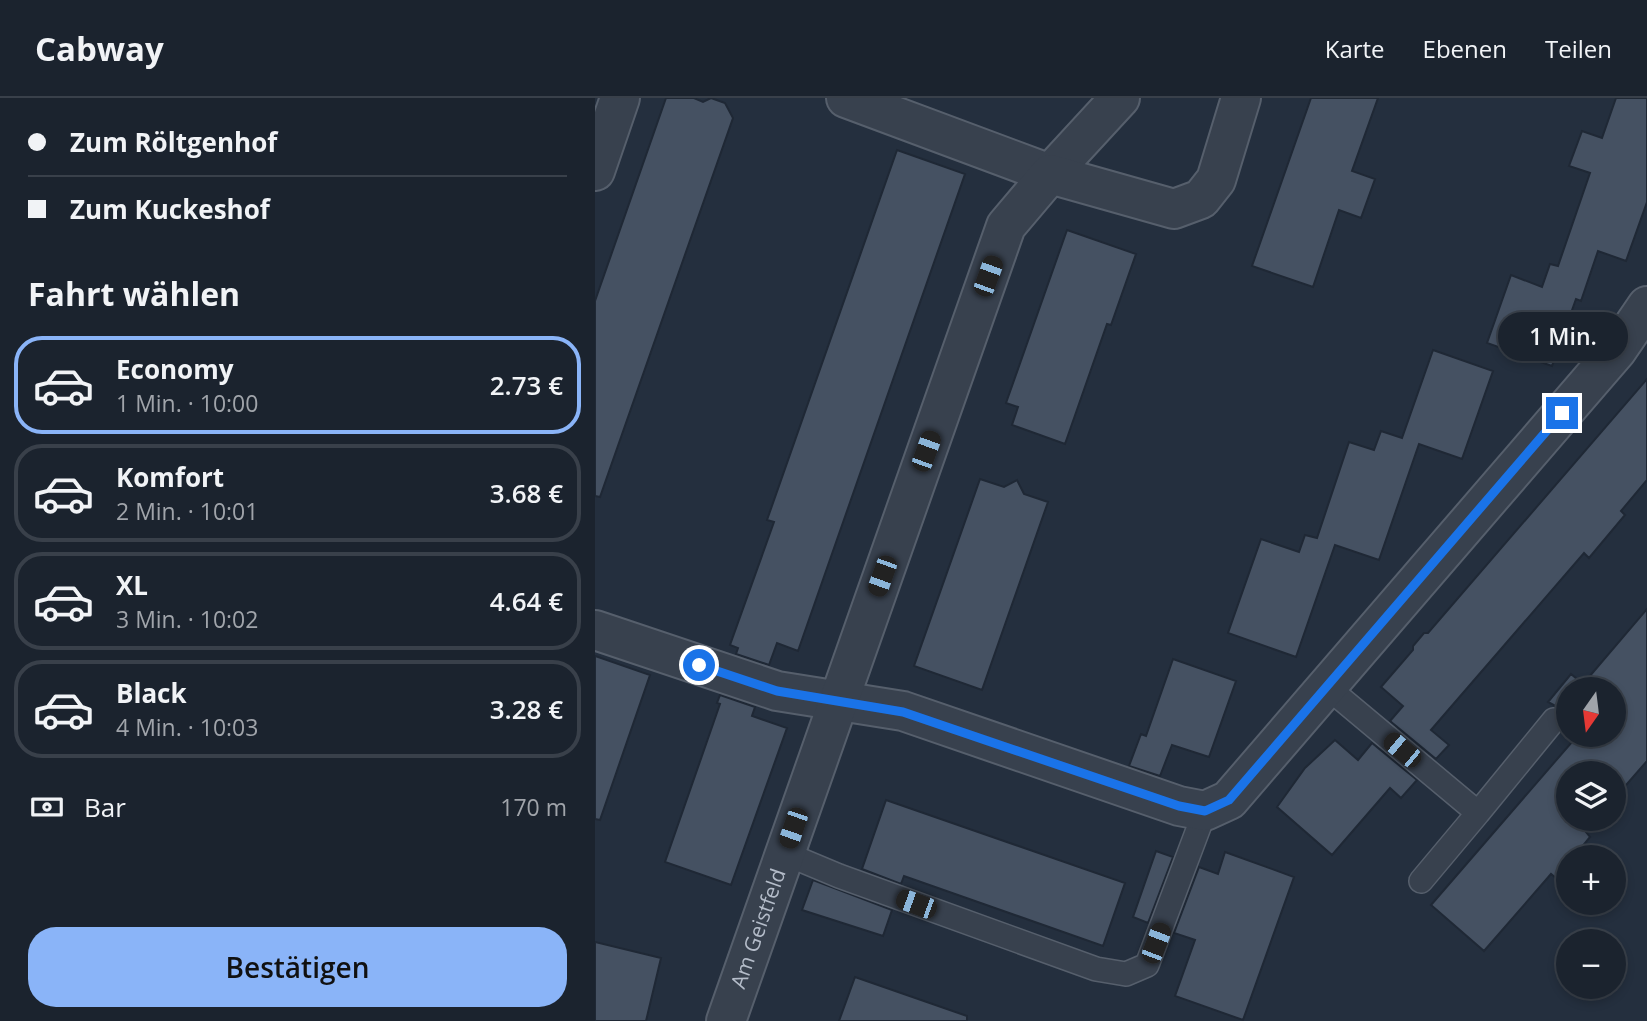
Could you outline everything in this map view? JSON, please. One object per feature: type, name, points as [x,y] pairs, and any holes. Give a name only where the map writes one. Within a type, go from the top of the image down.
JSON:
[{"type":"street","points":[[595,171],[620,98]]},
{"type":"street","name":"Am Geistfeld","points":[[726,1021],[1006,226],[1120,98]]},
{"type":"street","points":[[870,102],[1050,174],[1174,209],[1201,199],[1216,180],[1241,98]]},
{"type":"street","points":[[595,630],[777,691],[903,712],[1179,806],[1205,811],[1229,800],[1617,350],[1647,306]]},
{"type":"lane","points":[[1326,687],[1478,813]]},
{"type":"lane","points":[[1421,881],[1554,720]]},
{"type":"lane","points":[[785,853],[839,876],[1096,969],[1126,974],[1147,965],[1205,811]]},
{"type":"building","points":[[666,98],[694,98],[703,102],[711,98],[725,103],[733,118],[600,497],[595,496],[595,301]]},
{"type":"building","points":[[1311,98],[1378,98],[1352,171],[1375,179],[1361,218],[1339,210],[1313,287],[1252,266]]},
{"type":"building","points":[[1616,98],[1647,98],[1647,202],[1626,261],[1598,251],[1581,301],[1576,299],[1552,366],[1487,343],[1511,275],[1542,287],[1550,264],[1558,266],[1590,173],[1569,166],[1582,131],[1602,138]]},
{"type":"building","points":[[897,150],[965,174],[798,651],[777,643],[769,665],[736,654],[738,648],[730,645],[774,522],[767,520]]},
{"type":"building","points":[[1067,230],[1136,254],[1111,325],[1107,324],[1065,444],[1012,425],[1018,407],[1006,403]]},
{"type":"building","points":[[1433,350],[1493,371],[1462,459],[1419,444],[1379,560],[1335,545],[1296,657],[1228,633],[1261,539],[1299,552],[1305,535],[1317,538],[1349,442],[1374,450],[1381,431],[1402,438]]},
{"type":"building","points":[[1647,379],[1647,480],[1621,511],[1625,515],[1589,558],[1584,553],[1431,730],[1449,745],[1436,759],[1390,721],[1403,706],[1381,687],[1424,633],[1428,633]]},
{"type":"building","points":[[980,479],[1004,487],[1017,480],[1024,494],[1048,502],[982,690],[914,666]]},
{"type":"building","points":[[1647,609],[1647,761],[1626,785],[1626,761],[1556,761],[1556,831],[1587,831],[1590,837],[1584,845],[1556,845],[1556,878],[1551,874],[1484,951],[1431,905],[1568,747],[1626,747],[1626,677],[1589,677]]},
{"type":"building","points":[[595,656],[650,675],[600,820],[595,819]]},
{"type":"building","points":[[1173,659],[1236,681],[1209,757],[1172,745],[1160,776],[1129,766],[1141,734],[1146,736]]},
{"type":"building","points":[[1556,692],[1556,706],[1548,702]]},
{"type":"building","points":[[720,695],[755,707],[752,716],[787,728],[731,885],[665,862],[720,704],[717,703]]},
{"type":"building","points":[[1335,740],[1358,760],[1372,743],[1417,780],[1401,798],[1390,788],[1332,855],[1277,807],[1305,768]]},
{"type":"building","points":[[886,800],[1125,883],[1103,946],[904,876],[901,884],[862,869]]},
{"type":"building","points":[[1156,851],[1173,857],[1148,923],[1133,917]]},
{"type":"building","points":[[1225,852],[1294,877],[1243,1020],[1175,996],[1195,940],[1174,933],[1199,867],[1218,874]]},
{"type":"building","points":[[813,880],[892,910],[883,936],[802,910]]},
{"type":"building","points":[[595,942],[661,958],[646,1021],[595,1021]]},
{"type":"building","points":[[855,977],[967,1016],[967,1021],[839,1021]]},
{"type":"route","points":[[699,665],[777,691],[903,712],[1179,806],[1205,811],[1229,800],[1562,413]]}]
